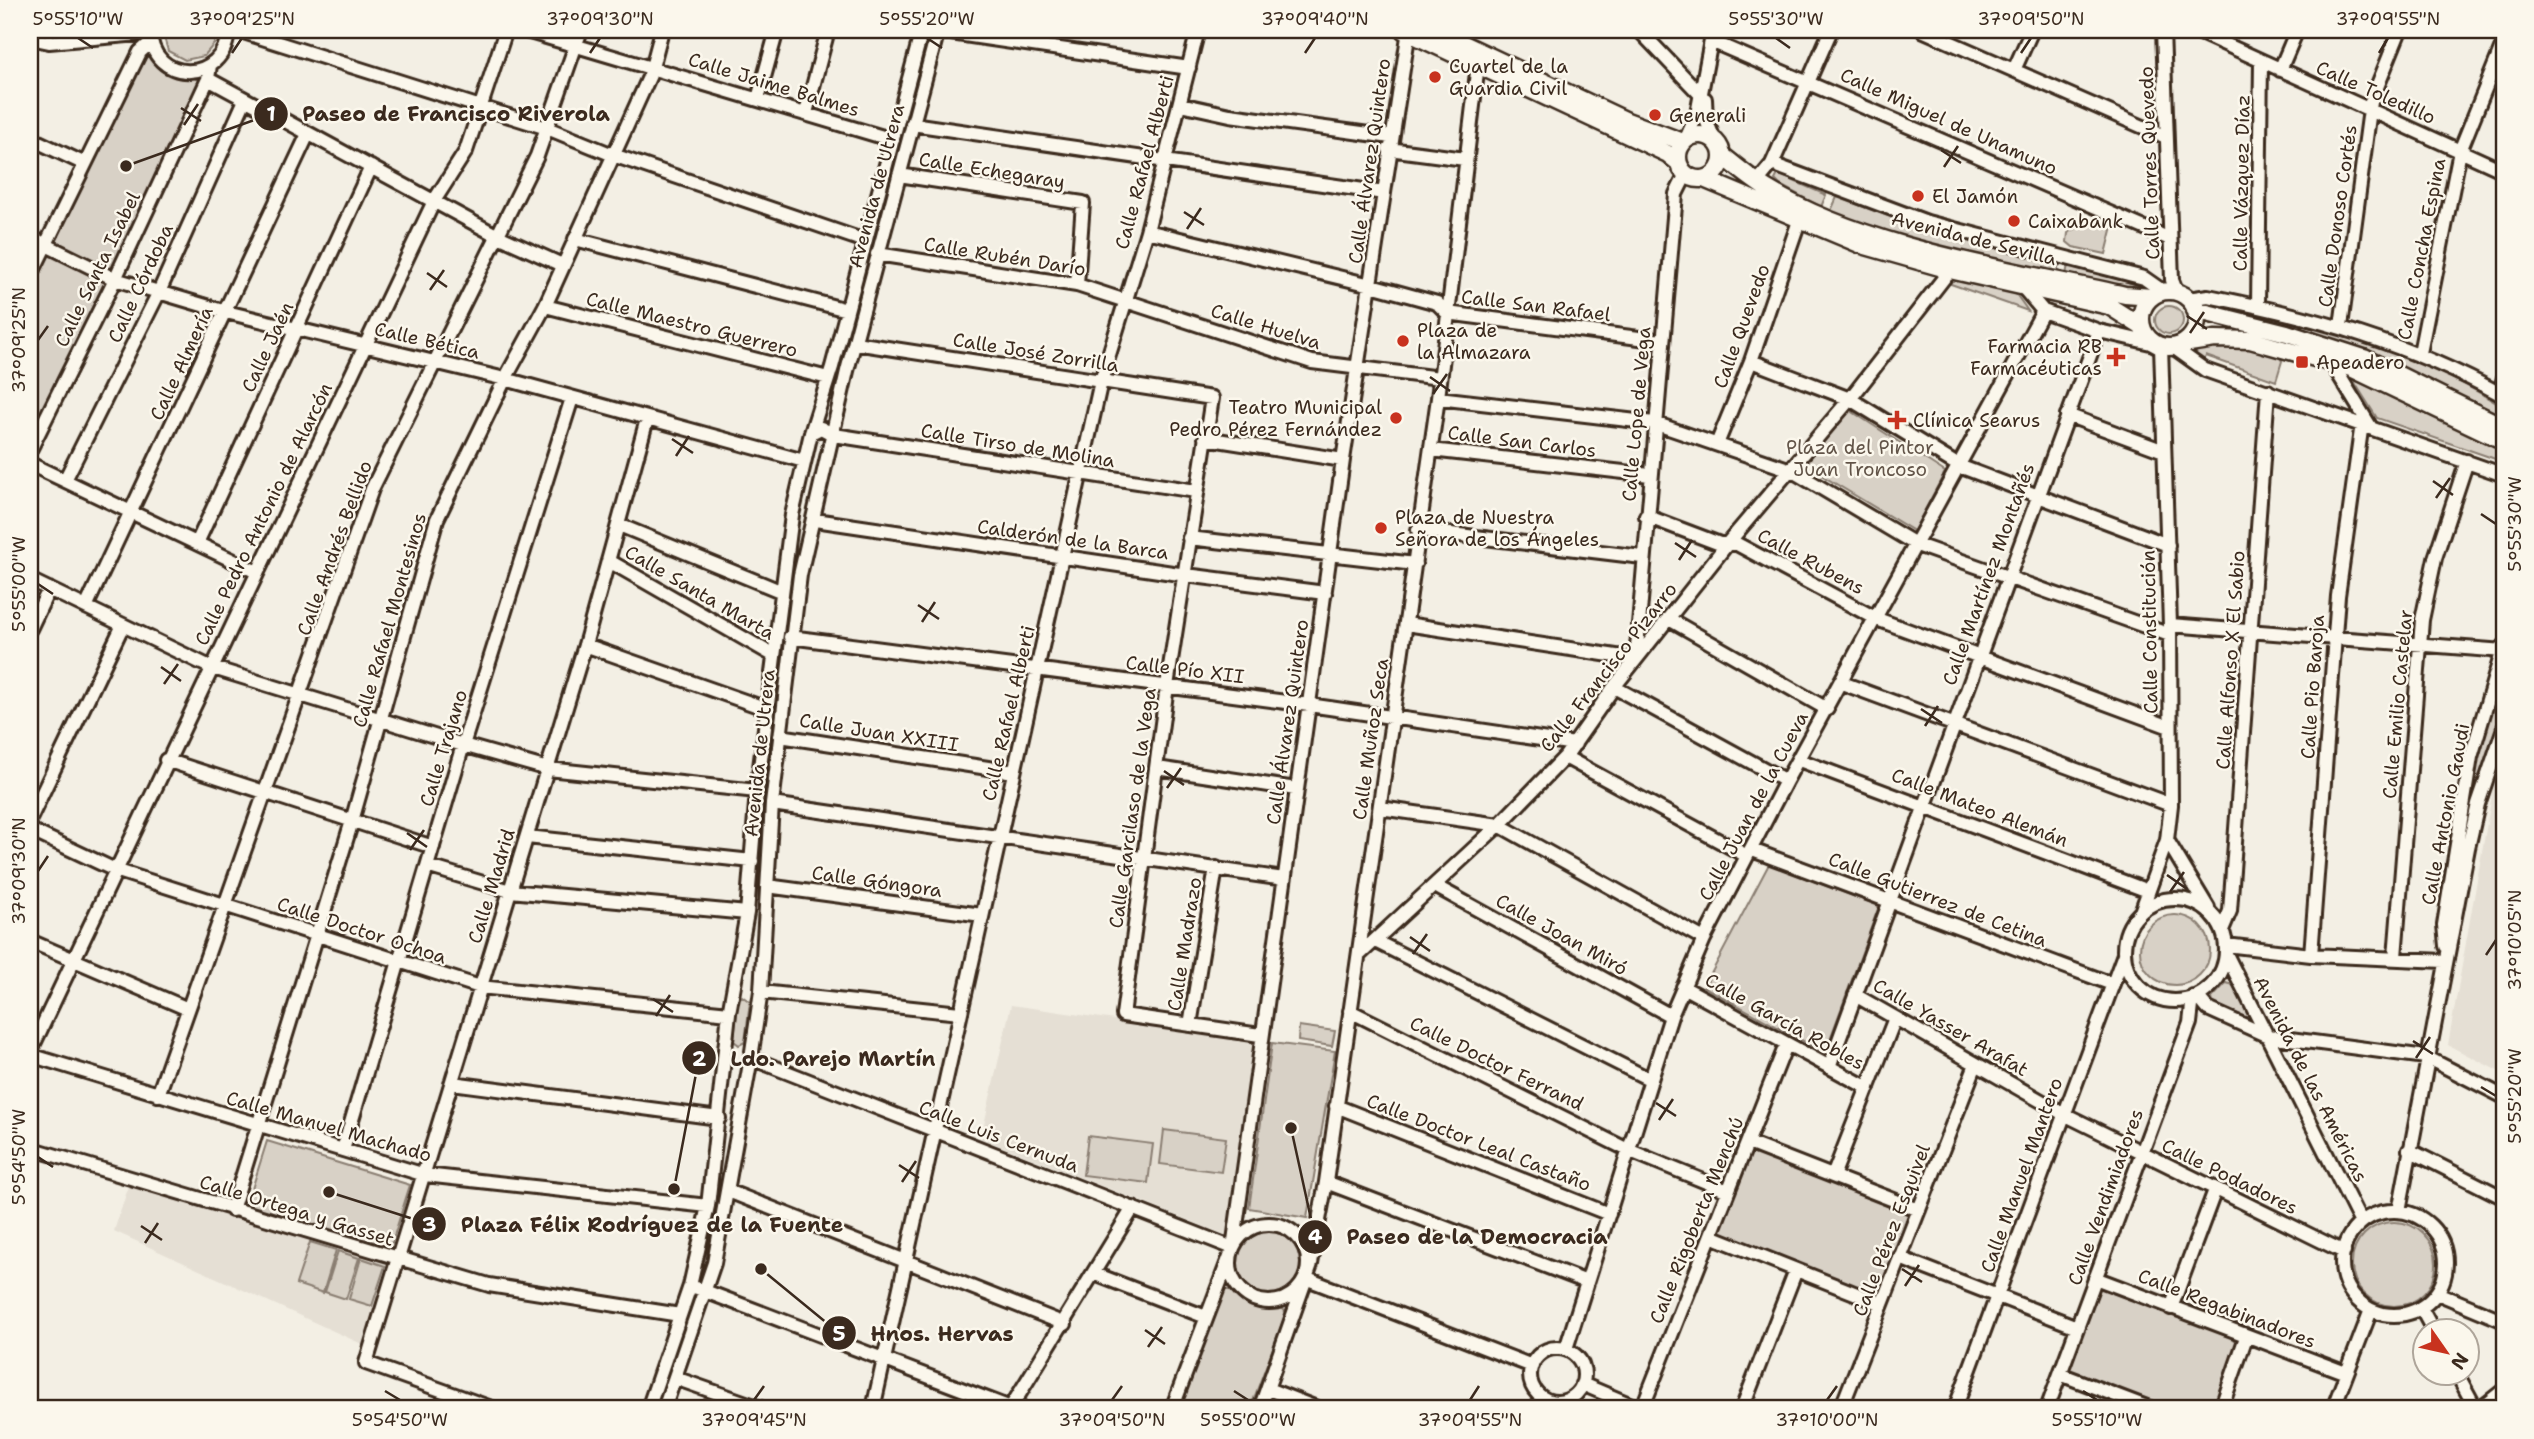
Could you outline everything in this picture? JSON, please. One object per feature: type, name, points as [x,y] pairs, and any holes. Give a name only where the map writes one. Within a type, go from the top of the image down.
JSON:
[{"type":"main road","points":[[1406,31],[1668,154],[1682,169],[1704,179],[1718,170],[1722,155],[1714,139],[1702,134],[1685,140],[1668,139],[1439,31]]},
{"type":"main road","points":[[1682,169],[1678,152],[1685,140]]},
{"type":"main road","name":"Avenida de Sevilla","points":[[1722,155],[1757,182],[1824,216],[1911,247],[2125,295],[2175,298],[2364,358],[2504,427]]},
{"type":"main road","name":"Avenida de Sevilla","points":[[1704,179],[1799,221],[1862,245],[1950,270],[2109,306],[2142,327]]},
{"type":"main road","points":[[2175,298],[2195,329],[2168,345],[2142,327],[2143,311],[2175,298]]},
{"type":"main road","name":"Avenida de Sevilla","points":[[2168,345],[2240,339],[2331,362],[2383,380],[2504,441]]},
{"type":"street","points":[[228,30],[237,30],[547,128],[613,155],[865,241]]},
{"type":"street","name":"Calle Santa Isabel","points":[[30,450],[115,279],[209,72],[223,52],[228,30]]},
{"type":"street","name":"Calle Pedro Antonio de Alarcón","points":[[30,1054],[166,760],[434,201],[466,151],[506,30]]},
{"type":"street","name":"Calle Jaime Balmes","points":[[523,30],[892,140]]},
{"type":"street","name":"Calle Andrés Bellido","points":[[158,1095],[372,489],[533,164],[580,30]]},
{"type":"street","name":"Calle Rafael Montesinos","points":[[232,1210],[352,821],[436,519],[505,379],[545,306],[652,68],[662,30]]},
{"type":"street","points":[[758,99],[777,30]]},
{"type":"street","points":[[806,113],[828,30]]},
{"type":"street","name":"Avenida de Utrera","points":[[726,1058],[729,1013],[737,982],[747,913],[757,791],[780,591],[792,515],[811,433],[922,30]]},
{"type":"street","name":"Calle Rafael Alberti","points":[[873,1409],[1101,382],[1147,231],[1198,30]]},
{"type":"street","points":[[1426,30],[1439,31]]},
{"type":"street","points":[[1639,30],[1701,89],[1714,139]]},
{"type":"street","points":[[1757,182],[1772,164],[1831,30]]},
{"type":"street","points":[[1922,30],[2166,136]]},
{"type":"street","points":[[2014,70],[2032,30]]},
{"type":"street","name":"Calle Torres Quevedo","points":[[2163,30],[2170,239],[2175,298]]},
{"type":"street","name":"Calle Toledillo","points":[[2194,30],[2504,171]]},
{"type":"street","points":[[2280,70],[2297,30]]},
{"type":"street","name":"Calle Donoso Cortés","points":[[2342,326],[2370,111],[2375,89],[2400,30]]},
{"type":"street","points":[[937,31],[1189,68]]},
{"type":"street","name":"Avenida de Utrera","points":[[751,1059],[761,991],[772,804],[790,637],[800,575],[877,254],[937,31]]},
{"type":"street","name":"Calle Álvarez Quintero","points":[[1172,1409],[1233,1248],[1260,1035],[1406,31]]},
{"type":"street","points":[[151,35],[160,58],[175,69],[209,72],[246,100],[308,134],[496,235],[562,265]]},
{"type":"street","points":[[30,38],[49,42],[151,35]]},
{"type":"street","points":[[30,277],[139,52],[151,35]]},
{"type":"street","points":[[1685,140],[1697,114],[1712,35]]},
{"type":"street","name":"Calle Miguel de Unamuno","points":[[1712,35],[1808,81],[2170,239]]},
{"type":"street","name":"Calle Concha Espina","points":[[2420,353],[2460,151],[2504,42]]},
{"type":"street","name":"Calle Vázquez Díaz","points":[[2258,306],[2261,61]]},
{"type":"street","name":"Calle Muñoz Seca","points":[[1260,1409],[1311,1264],[1326,1182],[1431,450],[1478,65]]},
{"type":"street","name":"Calle Córdoba","points":[[65,480],[159,292],[246,100]]},
{"type":"street","points":[[1180,104],[1465,159]]},
{"type":"street","points":[[912,124],[1166,159],[1384,193]]},
{"type":"street","name":"Calle Almería","points":[[86,607],[308,134]]},
{"type":"street","points":[[30,138],[85,164]]},
{"type":"street","name":"Avenida de Sevilla","points":[[1772,164],[1927,222],[2144,278],[2175,298],[2208,296],[2342,326],[2420,353],[2502,395]]},
{"type":"street","name":"Calle Jaén","points":[[197,543],[371,167]]},
{"type":"street","name":"Calle Lope de Vega","points":[[1636,659],[1654,423],[1676,194],[1682,169]]},
{"type":"street","name":"Calle Echegaray","points":[[899,175],[1083,203],[1077,285]]},
{"type":"street","name":"Calle Quevedo","points":[[1717,444],[1751,361],[1799,221]]},
{"type":"street","name":"Calle San Rafael","points":[[1147,231],[1437,303],[1447,313],[1662,341]]},
{"type":"street","name":"Calle Bética","points":[[30,237],[115,279],[226,312],[505,379],[804,461]]},
{"type":"street","points":[[575,239],[847,310]]},
{"type":"street","name":"Calle Rubén Darío","points":[[877,254],[1077,285],[1125,301]]},
{"type":"street","points":[[1950,270],[1956,264],[1975,262]]},
{"type":"street","name":"Calle Francisco Pizarro","points":[[1359,955],[1499,825],[1565,757],[1636,659],[1728,543],[1850,399],[1950,270]]},
{"type":"street","name":"Avenida de Sevilla","points":[[2020,285],[2043,311],[2099,331],[2168,345],[2197,367],[2366,424],[2504,475]]},
{"type":"street","name":"Calle Huelva","points":[[1125,301],[1312,362],[1440,378]]},
{"type":"street","name":"Calle Maestro Guerrero","points":[[545,306],[828,378]]},
{"type":"street","name":"Calle Juan de la Cueva","points":[[1566,1349],[1671,1016],[1704,939],[1786,781],[1877,619],[2043,311]]},
{"type":"street","name":"Calle Martínez Montañés","points":[[1829,1067],[2099,331]]},
{"type":"street","name":"Calle José Zorrilla","points":[[855,343],[1212,398]]},
{"type":"street","name":"Calle Constitución","points":[[2141,912],[2167,840],[2171,805],[2170,630],[2164,452],[2168,345]]},
{"type":"street","points":[[1751,361],[1850,399],[1959,466],[2168,545]]},
{"type":"street","points":[[2331,362],[2366,424]]},
{"type":"street","points":[[2502,395],[2504,378]]},
{"type":"street","name":"Calle Alfonso X El Sabio","points":[[2222,930],[2230,911],[2268,391]]},
{"type":"street","name":"Calle Trajano","points":[[343,1150],[463,745],[572,398]]},
{"type":"street","name":"Calle Garcilaso de la Vega","points":[[1191,1025],[1123,1016],[1167,686],[1212,398]]},
{"type":"street","points":[[1438,398],[1654,423],[1791,470],[1917,545],[2170,630],[2252,631],[2504,649]]},
{"type":"street","points":[[2067,415],[2164,452]]},
{"type":"street","name":"Calle Madrid","points":[[494,1409],[366,1363],[585,645],[647,419]]},
{"type":"street","name":"Calle Pio Baroja","points":[[2311,955],[2340,582],[2366,424]]},
{"type":"street","name":"Calle Tirso de Molina","points":[[811,433],[821,428],[834,435],[1196,491]]},
{"type":"street","points":[[1205,438],[1343,460]]},
{"type":"street","name":"Calle San Carlos","points":[[1431,450],[1650,475]]},
{"type":"street","name":"Calle Emilio Castelar","points":[[2395,957],[2420,645],[2435,558],[2467,461]]},
{"type":"street","points":[[30,464],[257,572]]},
{"type":"street","name":"Calderón de la Barca","points":[[792,515],[815,521],[1064,558],[1325,593]]},
{"type":"street","name":"Calle Rubens","points":[[1646,516],[1720,544],[1737,544],[1877,619],[2170,727]]},
{"type":"street","points":[[620,525],[780,591]]},
{"type":"street","points":[[1418,530],[1642,557]]},
{"type":"street","points":[[1189,538],[1415,564]]},
{"type":"street","name":"Calle Santa Marta","points":[[609,561],[773,655]]},
{"type":"street","points":[[30,580],[211,667],[463,745],[548,769],[757,791]]},
{"type":"street","points":[[30,629],[49,589]]},
{"type":"street","points":[[1669,619],[1827,709]]},
{"type":"street","points":[[1406,624],[1636,659]]},
{"type":"street","points":[[30,819],[123,625]]},
{"type":"street","name":"Calle Pío XII","points":[[790,637],[1309,705],[1575,744]]},
{"type":"street","points":[[585,645],[767,709]]},
{"type":"street","name":"Calle Antonio Gaudi","points":[[2445,956],[2444,925],[2471,757],[2504,649]]},
{"type":"street","points":[[1842,683],[2171,805]]},
{"type":"street","points":[[1614,687],[1786,781]]},
{"type":"street","name":"Calle Antonio Gaudi","points":[[2399,1211],[2445,956],[2478,804],[2504,729]]},
{"type":"street","name":"Calle Juan XXIII","points":[[780,736],[1014,772]]},
{"type":"street","name":"Calle Gutierrez de Cetina","points":[[1565,757],[1749,853],[1889,901],[2112,984]]},
{"type":"street","points":[[166,760],[433,847]]},
{"type":"street","name":"Calle Mateo Alemán","points":[[1799,760],[2148,891]]},
{"type":"street","points":[[1157,768],[1296,789]]},
{"type":"street","points":[[772,804],[1284,879]]},
{"type":"street","points":[[1380,808],[1499,825],[1704,939]]},
{"type":"street","name":"Calle Doctor Ochoa","points":[[30,830],[115,870],[480,988],[729,1013]]},
{"type":"street","points":[[527,837],[752,861]]},
{"type":"street","points":[[2167,840],[2222,930],[2226,950],[2217,979],[2195,997],[2174,1001],[2150,994],[2132,978],[2124,954],[2129,929],[2141,912],[2158,902],[2174,899],[2193,902],[2212,915]]},
{"type":"street","points":[[429,867],[510,891],[747,913]]},
{"type":"street","name":"Calle Madrazo","points":[[1191,1025],[1216,869]]},
{"type":"street","name":"Calle Góngora","points":[[766,886],[982,915]]},
{"type":"street","name":"Calle Joan Miró","points":[[1435,886],[1671,1016]]},
{"type":"street","points":[[30,941],[188,1009]]},
{"type":"street","points":[[1375,941],[1651,1080]]},
{"type":"street","points":[[2226,950],[2311,955],[2445,956]]},
{"type":"street","name":"Avenida de las Américas","points":[[2226,950],[2361,1223]]},
{"type":"street","name":"Calle Manuel Mantero","points":[[1955,1409],[2124,954]]},
{"type":"street","points":[[737,982],[750,980],[761,991],[960,1013]]},
{"type":"street","name":"Calle García Robles","points":[[1683,987],[1868,1088]]},
{"type":"street","name":"Calle Yasser Arafat","points":[[1855,995],[2064,1114]]},
{"type":"street","points":[[2195,997],[2208,1009],[2268,1036],[2426,1057],[2504,1097]]},
{"type":"street","name":"Calle Vendimiadores","points":[[2047,1409],[2190,1023],[2195,997]]},
{"type":"street","name":"Calle Doctor Ferrand","points":[[1350,1011],[1628,1150],[1728,1191]]},
{"type":"street","points":[[1833,1176],[1895,1018]]},
{"type":"street","points":[[1191,1025],[1260,1035]]},
{"type":"street","name":"Calle Rigoberta Menchú","points":[[1641,1409],[1786,1045]]},
{"type":"street","name":"Calle Manuel Machado","points":[[30,1054],[425,1175],[708,1206]]},
{"type":"street","points":[[648,1409],[690,1286],[708,1206],[726,1058]]},
{"type":"street","name":"Calle Luis Cernuda","points":[[726,1058],[741,1065],[751,1059],[1233,1248]]},
{"type":"street","points":[[664,1409],[705,1290],[728,1191],[751,1059]]},
{"type":"street","name":"Calle Pérez Esquivel","points":[[1841,1409],[1976,1064]]},
{"type":"street","points":[[452,1083],[719,1118]]},
{"type":"street","name":"Calle Doctor Leal Castaño","points":[[1336,1106],[1609,1214]]},
{"type":"street","name":"Calle Podadores","points":[[2064,1114],[2344,1252]]},
{"type":"street","points":[[1748,1143],[1919,1210]]},
{"type":"street","name":"Calle Ortega y Gasset","points":[[30,1148],[489,1285],[680,1315]]},
{"type":"street","points":[[2409,1150],[2504,1198]]},
{"type":"street","points":[[1326,1182],[1587,1282]]},
{"type":"street","points":[[2171,1308],[2215,1190]]},
{"type":"street","points":[[728,1191],[1065,1324]]},
{"type":"street","points":[[690,1286],[1010,1409],[1065,1324],[1133,1208]]},
{"type":"street","points":[[2399,1211],[2424,1220],[2442,1242],[2446,1268],[2437,1293],[2421,1308],[2394,1316],[2371,1310],[2357,1300],[2347,1286],[2342,1269],[2350,1236],[2361,1223],[2379,1213],[2399,1211]]},
{"type":"street","points":[[1272,1224],[1285,1227],[1300,1240],[1306,1251],[1305,1278],[1299,1288],[1284,1299],[1267,1302],[1255,1300],[1245,1294],[1233,1280],[1229,1263],[1233,1248],[1238,1238],[1253,1227],[1272,1224]]},
{"type":"street","points":[[1711,1236],[1882,1304]]},
{"type":"street","points":[[1900,1258],[2077,1327]]},
{"type":"street","points":[[1742,1409],[1796,1270]]},
{"type":"street","points":[[1095,1274],[1206,1317]]},
{"type":"street","points":[[1305,1278],[1532,1366]]},
{"type":"street","name":"Calle Regabinadores","points":[[2095,1278],[2346,1373]]},
{"type":"street","points":[[2437,1293],[2504,1321]]},
{"type":"street","points":[[2421,1308],[2425,1316]]},
{"type":"street","points":[[2333,1409],[2371,1310]]},
{"type":"street","points":[[2221,1409],[2246,1337]]},
{"type":"street","points":[[1549,1349],[1566,1349],[1583,1367],[1582,1384],[1578,1391],[1565,1401],[1548,1405],[1532,1383],[1532,1366],[1549,1349]]},
{"type":"street","points":[[2060,1374],[2135,1406],[2152,1409]]},
{"type":"street","points":[[675,1378],[763,1409]]},
{"type":"street","points":[[1582,1384],[1641,1409]]},
{"type":"street","points":[[2464,1386],[2478,1409],[2504,1390]]},
{"type":"street","points":[[1268,1389],[1319,1409]]},
{"type":"shaded area","points":[[2504,757],[2504,1074],[2448,1045],[2493,789]]},
{"type":"shaded area","points":[[1011,1005],[1254,1040],[1226,1235],[981,1138]]},
{"type":"shaded area","points":[[129,1185],[389,1264],[364,1345],[114,1231]]},
{"type":"green space","points":[[162,30],[216,30],[214,44],[204,56],[185,60],[168,51]]},
{"type":"green space","points":[[148,53],[170,72],[201,80],[110,272],[53,243]]},
{"type":"green space","points":[[1778,174],[1826,195],[1821,207],[1780,185],[1775,180]]},
{"type":"green space","points":[[1837,197],[1923,229],[2059,265],[2056,275],[1902,239],[1830,213]]},
{"type":"green space","points":[[2095,218],[2113,226],[2106,254],[2073,247],[2067,242],[2068,233]]},
{"type":"green space","points":[[49,253],[106,283],[30,439],[30,293]]},
{"type":"green space","points":[[2068,265],[2145,287],[2145,290],[2066,275]]},
{"type":"green space","points":[[1954,277],[2013,290],[2028,311],[1948,283]]},
{"type":"green space","points":[[2169,306],[2179,310],[2183,320],[2179,330],[2169,334],[2159,330],[2155,320],[2159,310]]},
{"type":"green space","points":[[2292,323],[2400,355],[2452,378],[2501,406],[2496,416],[2410,372],[2290,328]]},
{"type":"green space","points":[[2248,345],[2279,356],[2282,361],[2276,381],[2206,356],[2204,361],[2195,355],[2198,348]]},
{"type":"green space","points":[[2350,375],[2490,440],[2504,450],[2504,462],[2377,418]]},
{"type":"green space","name":"Plaza del Pintor Juan Troncoso","points":[[1848,409],[1945,472],[1914,531],[1803,464]]},
{"type":"green space","points":[[2496,683],[2500,683],[2498,731],[2465,843],[2461,843],[2477,752]]},
{"type":"green space","points":[[1769,864],[1879,906],[1825,1053],[1704,987]]},
{"type":"green space","points":[[2175,915],[2200,925],[2210,950],[2200,975],[2175,985],[2150,975],[2140,950],[2150,925]]},
{"type":"green space","points":[[2226,983],[2234,985],[2251,1019],[2213,1004],[2212,998]]},
{"type":"green space","points":[[742,996],[750,1002],[745,1042],[739,1045],[734,1041],[738,1000]]},
{"type":"green space","points":[[1299,1026],[1335,1031],[1332,1046],[1298,1041]]},
{"type":"green space","points":[[1272,1043],[1335,1051],[1307,1218],[1249,1208]]},
{"type":"green space","points":[[1164,1130],[1226,1138],[1221,1172],[1160,1164]]},
{"type":"green space","points":[[1088,1136],[1153,1144],[1148,1183],[1083,1175]]},
{"type":"green space","points":[[267,1141],[410,1185],[389,1252],[246,1208]]},
{"type":"green space","points":[[1751,1151],[1908,1214],[1877,1295],[1718,1231]]},
{"type":"green space","points":[[2394,1222],[2417,1229],[2429,1241],[2436,1264],[2429,1287],[2417,1299],[2394,1306],[2371,1299],[2359,1287],[2352,1264],[2359,1241],[2371,1229]]},
{"type":"green space","points":[[1263,1232],[1275,1232],[1291,1241],[1298,1251],[1298,1275],[1291,1285],[1275,1294],[1263,1294],[1252,1289],[1243,1280],[1238,1269],[1238,1257],[1243,1246],[1252,1237]]},
{"type":"green space","points":[[310,1242],[336,1250],[323,1293],[296,1284]]},
{"type":"green space","points":[[338,1251],[359,1258],[346,1299],[325,1292]]},
{"type":"green space","points":[[361,1258],[385,1266],[372,1306],[349,1299]]},
{"type":"green space","points":[[2100,1288],[2239,1340],[2213,1409],[2171,1409],[2069,1371]]},
{"type":"green space","points":[[1224,1290],[1230,1290],[1242,1302],[1256,1308],[1283,1309],[1286,1313],[1250,1409],[1179,1409]]},
{"type":"place","name":"Cuartel de la Guardia Civil","points":[[1435,77]]},
{"type":"place","name":"Generali","points":[[1655,115]]},
{"type":"place","name":"Paseo de Francisco Riverola","points":[[126,166]]},
{"type":"place","name":"El Jamón","points":[[1918,196]]},
{"type":"place","name":"Caixabank","points":[[2014,221]]},
{"type":"place","name":"Plaza de la Almazara","points":[[1403,341]]},
{"type":"place","name":"Farmacia RB Farmacéuticas","points":[[2116,357]]},
{"type":"place","name":"Apeadero","points":[[2302,362]]},
{"type":"place","name":"Teatro Municipal Pedro Pérez Fernández","points":[[1396,418]]},
{"type":"place","name":"Clínica Searus","points":[[1897,420]]},
{"type":"place","name":"Plaza de Nuestra Señora de los Ángeles","points":[[1381,528]]},
{"type":"place","name":"Paseo de la Democracia","points":[[1291,1128]]},
{"type":"place","name":"Ldo. Parejo Martín","points":[[674,1189]]},
{"type":"place","name":"Plaza Félix Rodríguez de la Fuente","points":[[329,1192]]},
{"type":"place","name":"Hnos. Hervas","points":[[761,1269]]}]
